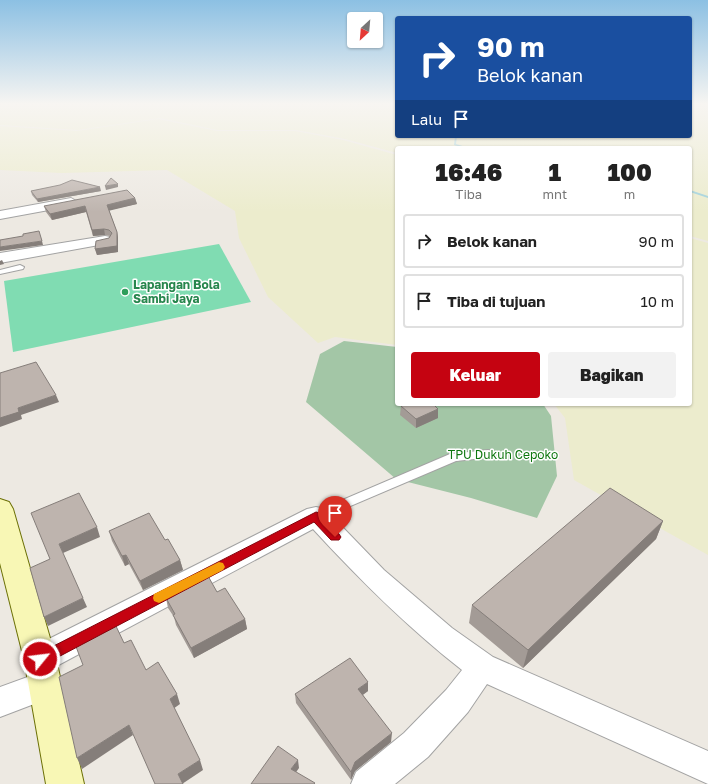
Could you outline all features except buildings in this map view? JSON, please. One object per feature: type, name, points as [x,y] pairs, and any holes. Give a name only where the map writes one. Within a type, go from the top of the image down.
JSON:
[{"type":"main road","points":[[0,513],[5,548],[42,673],[65,784]]},
{"type":"street","points":[[0,215],[84,199]]},
{"type":"street","points":[[0,258],[105,240]]},
{"type":"street","points":[[0,702],[42,673],[316,516],[374,578],[442,637],[482,667],[708,768]]},
{"type":"street","points":[[368,784],[416,745],[457,701],[482,667]]},
{"type":"lane","points":[[0,272],[20,267]]},
{"type":"lane","points":[[316,516],[454,457],[488,454]]},
{"type":"green space","points":[[0,140],[341,140],[395,154],[395,345],[335,337],[318,343],[268,297],[239,238],[235,211],[167,170],[62,173],[0,170]]},
{"type":"green space","points":[[347,140],[708,140],[708,241],[692,237],[692,146],[395,146],[395,152]]},
{"type":"green space","points":[[692,239],[708,243],[708,555],[574,480],[565,418],[556,406],[692,406]]},
{"type":"green space","name":"Lapangan Bola Sambi Jaya","points":[[219,244],[251,302],[13,352],[4,281]]},
{"type":"green space","name":"TPU Dukuh Cepoko","points":[[344,341],[395,347],[395,406],[544,406],[551,416],[557,476],[537,518],[471,498],[396,479],[306,402],[320,354]]},
{"type":"waterway","points":[[456,140],[455,144],[462,146]]},
{"type":"waterway","points":[[692,192],[708,197]]},
{"type":"slow traffic","points":[[159,598],[219,567]]},
{"type":"place","name":"Lapangan Bola Sambi Jaya","points":[[125,292]]},
{"type":"route","points":[[40,659],[316,516],[335,537]]}]
